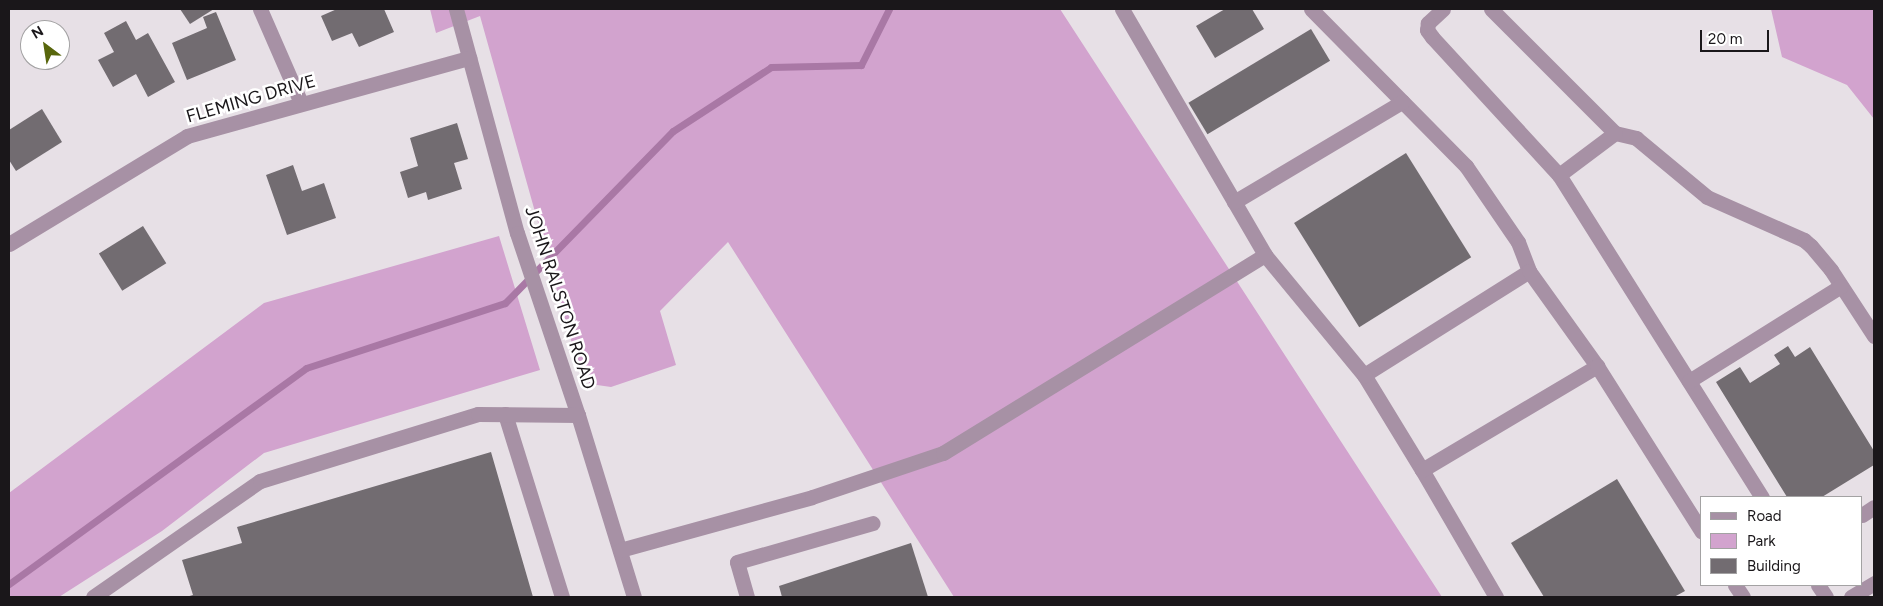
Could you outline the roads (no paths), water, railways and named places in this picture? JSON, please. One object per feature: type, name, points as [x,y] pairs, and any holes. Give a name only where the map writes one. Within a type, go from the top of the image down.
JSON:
[{"type":"street","points":[[260,9],[301,103]]},
{"type":"street","name":"JOHN RALSTON ROAD","points":[[456,9],[517,232],[578,415],[634,597]]},
{"type":"street","points":[[1122,9],[1265,255],[1364,376],[1422,470],[1496,597]]},
{"type":"street","points":[[1311,9],[1466,166],[1518,242],[1529,271],[1596,366],[1700,529]]},
{"type":"street","points":[[1443,9],[1428,23],[1427,30],[1559,175],[1761,496]]},
{"type":"street","points":[[1491,9],[1615,134],[1636,138],[1706,197],[1804,240],[1819,253],[1874,336]]},
{"type":"street","name":"FLEMING DRIVE","points":[[9,244],[187,136],[468,58]]},
{"type":"street","points":[[1234,202],[1402,102]]},
{"type":"street","points":[[1559,175],[1615,134]]},
{"type":"street","points":[[620,550],[812,497],[943,453],[1265,255]]},
{"type":"street","points":[[1364,376],[1529,271]]},
{"type":"street","points":[[1689,381],[1841,286]]},
{"type":"street","points":[[1422,470],[1596,366]]},
{"type":"street","points":[[93,597],[260,481],[478,414],[578,415]]},
{"type":"street","points":[[505,414],[562,597]]},
{"type":"street","points":[[1863,514],[1874,507]]},
{"type":"street","points":[[747,597],[737,562],[873,523]]},
{"type":"street","points":[[1851,597],[1874,583]]},
{"type":"street","points":[[1736,586],[1742,597]]},
{"type":"street","points":[[1819,586],[1826,597]]},
{"type":"waterway","points":[[9,584],[306,368],[505,303],[673,131],[771,67],[861,65],[889,9]]}]
